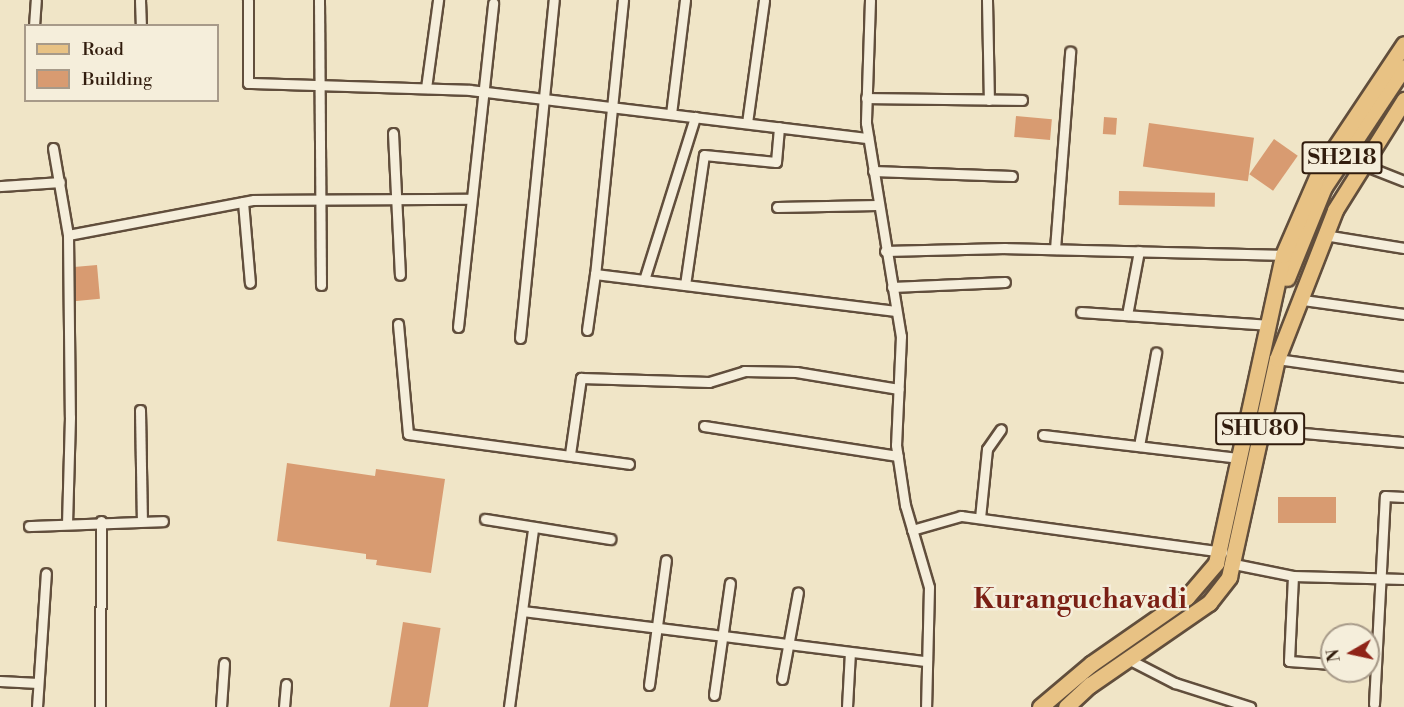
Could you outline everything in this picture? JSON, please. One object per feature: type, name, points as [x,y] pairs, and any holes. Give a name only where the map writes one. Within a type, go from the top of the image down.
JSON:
[{"type":"main road","name":"SHU80","points":[[1040,707],[1091,664],[1199,587],[1220,552],[1238,458],[1270,325],[1320,170],[1404,44]]},
{"type":"main road","name":"SH218","points":[[1277,359],[1294,256],[1324,187],[1404,67]]},
{"type":"main road","name":"SH218","points":[[1294,256],[1340,182],[1404,87]]},
{"type":"main road","name":"SHU80","points":[[1066,707],[1128,659],[1209,603],[1224,586],[1235,559],[1260,429],[1277,359],[1303,300],[1324,235],[1361,164],[1404,100]]},
{"type":"street","points":[[34,24],[36,0]]},
{"type":"street","points":[[140,0],[141,24]]},
{"type":"street","points":[[248,0],[248,82],[317,82],[483,92],[868,138]]},
{"type":"street","points":[[319,0],[317,82],[321,285]]},
{"type":"street","points":[[426,88],[438,0]]},
{"type":"street","points":[[520,338],[554,0]]},
{"type":"street","points":[[586,330],[595,274],[610,107],[623,0]]},
{"type":"street","points":[[671,114],[685,0]]},
{"type":"street","points":[[747,123],[764,0]]},
{"type":"street","points":[[870,0],[866,98],[868,138],[877,205],[901,336],[898,456],[912,530],[929,587],[926,707]]},
{"type":"street","points":[[987,0],[989,100]]},
{"type":"street","points":[[458,327],[493,3]]},
{"type":"street","points":[[1055,249],[1070,52]]},
{"type":"street","points":[[866,98],[1022,100]]},
{"type":"street","points":[[644,280],[695,117]]},
{"type":"street","points":[[685,285],[704,155],[776,162],[779,127]]},
{"type":"street","points":[[393,133],[400,274]]},
{"type":"street","points":[[53,148],[68,235],[70,417],[67,523]]},
{"type":"street","points":[[1361,164],[1404,181]]},
{"type":"street","points":[[873,171],[1012,176]]},
{"type":"street","points":[[0,186],[60,183]]},
{"type":"street","points":[[68,235],[243,202],[396,197],[471,199]]},
{"type":"street","points":[[243,202],[250,283]]},
{"type":"street","points":[[777,207],[877,205]]},
{"type":"street","points":[[1324,235],[1404,248]]},
{"type":"street","points":[[885,251],[1055,249],[1294,256]]},
{"type":"street","points":[[1127,315],[1139,251]]},
{"type":"street","points":[[595,274],[896,311]]},
{"type":"street","points":[[892,287],[1005,282]]},
{"type":"street","points":[[1303,300],[1404,314]]},
{"type":"street","points":[[1081,312],[1270,325]]},
{"type":"street","points":[[398,324],[408,434],[570,454],[629,464]]},
{"type":"street","points":[[1139,446],[1156,353]]},
{"type":"street","points":[[1277,359],[1404,377]]},
{"type":"street","points":[[570,454],[581,378],[709,382],[744,371],[775,372],[899,389]]},
{"type":"street","points":[[140,410],[142,521]]},
{"type":"street","points":[[704,426],[898,456]]},
{"type":"street","points":[[980,518],[987,449],[1001,429]]},
{"type":"street","points":[[1260,429],[1404,442]]},
{"type":"street","points":[[1043,435],[1238,458]]},
{"type":"street","points":[[1375,623],[1385,496],[1404,497]]},
{"type":"street","points":[[912,530],[961,516],[1220,552],[1235,559],[1293,576],[1404,579]]},
{"type":"street","points":[[485,519],[533,529],[610,539]]},
{"type":"street","points":[[30,526],[163,520]]},
{"type":"street","points":[[100,707],[101,521]]},
{"type":"street","points":[[508,707],[533,529]]},
{"type":"street","points":[[649,685],[666,560]]},
{"type":"street","points":[[37,707],[46,573]]},
{"type":"street","points":[[1293,576],[1289,661],[1320,663]]},
{"type":"street","points":[[714,695],[730,583]]},
{"type":"street","points":[[782,679],[798,592]]},
{"type":"street","points":[[523,611],[927,661]]},
{"type":"street","points":[[847,707],[850,652]]},
{"type":"street","points":[[1128,659],[1175,683],[1250,707]]},
{"type":"street","points":[[221,707],[224,663]]},
{"type":"street","points":[[0,681],[38,683]]},
{"type":"street","points":[[1373,683],[1374,704]]},
{"type":"street","points":[[284,707],[286,684]]},
{"type":"building","points":[[1016,116],[1052,119],[1050,140],[1014,137]]},
{"type":"building","points":[[1104,117],[1117,118],[1116,135],[1103,134]]},
{"type":"building","points":[[1149,123],[1254,138],[1248,181],[1143,167]]},
{"type":"building","points":[[1274,139],[1298,156],[1273,191],[1249,174]]},
{"type":"building","points":[[1119,191],[1215,193],[1215,207],[1119,205]]},
{"type":"building","points":[[97,265],[100,299],[74,301],[71,267]]},
{"type":"building","points":[[287,463],[375,476],[376,469],[445,479],[431,573],[376,565],[377,560],[366,559],[366,554],[277,541]]},
{"type":"building","points":[[1278,497],[1336,497],[1336,523],[1278,523]]},
{"type":"building","points":[[403,622],[441,628],[428,707],[390,707]]},
{"type":"district","name":"Kuranguchavadi","points":[[1080,601]]}]
